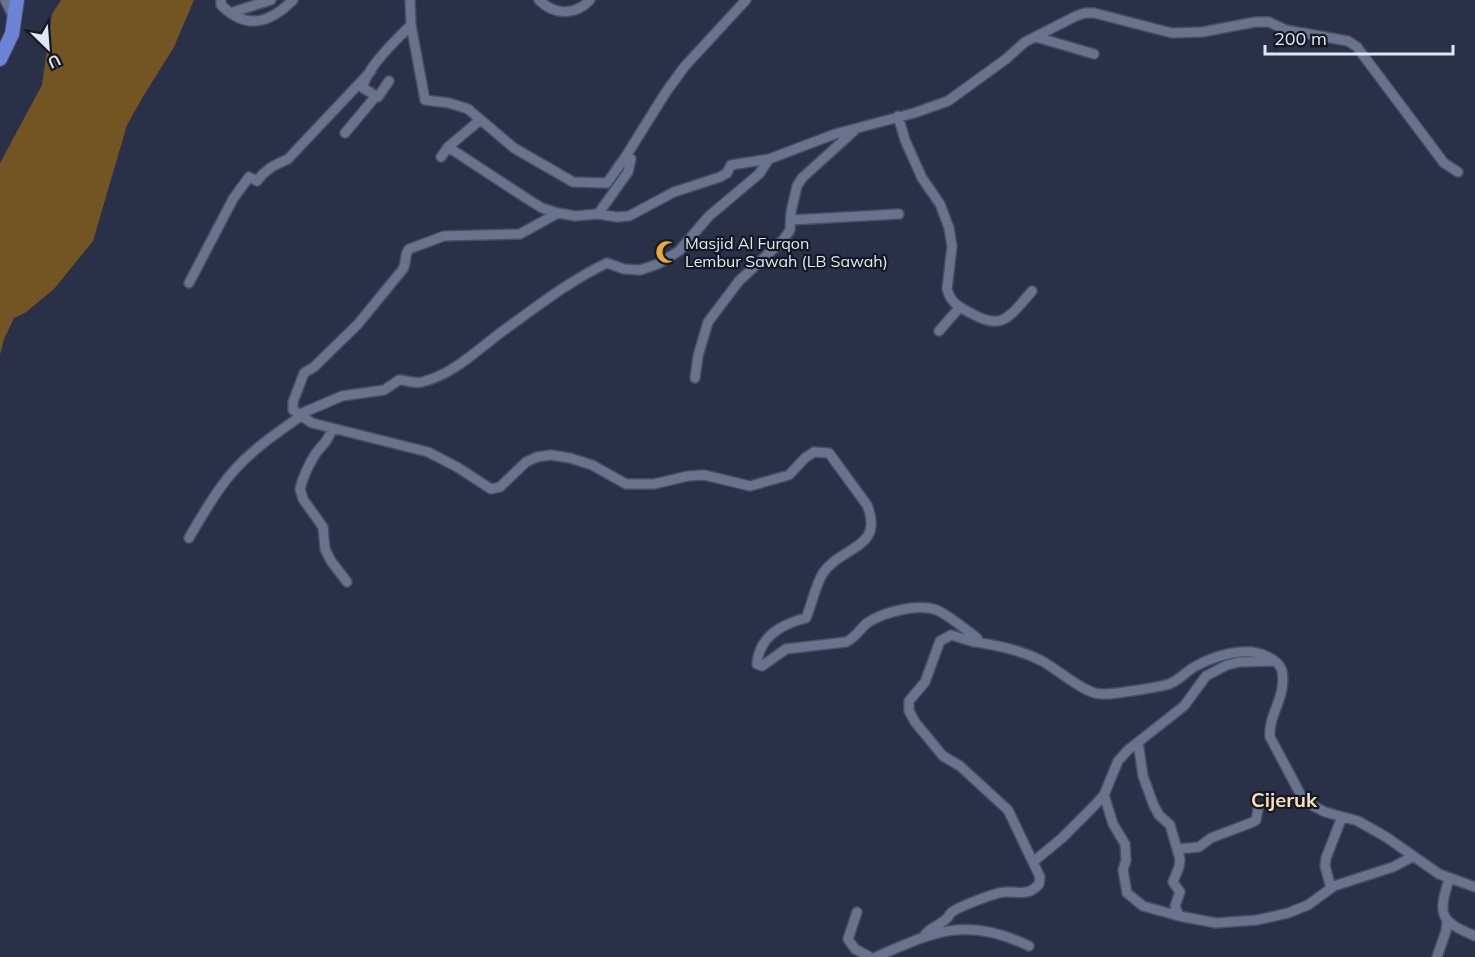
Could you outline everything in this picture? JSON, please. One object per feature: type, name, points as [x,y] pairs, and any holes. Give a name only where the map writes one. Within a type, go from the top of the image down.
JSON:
[{"type":"highway","points":[[0,59],[12,34],[17,0]]},
{"type":"street","points":[[5,0],[14,18]]},
{"type":"street","points":[[221,0],[221,4],[230,13],[246,22],[268,19],[285,9],[293,0]]},
{"type":"street","points":[[230,13],[271,0]]},
{"type":"street","points":[[410,0],[411,25],[425,100],[449,103],[468,109],[514,148],[573,182],[607,183],[685,66],[746,0]]},
{"type":"street","points":[[539,0],[548,9],[563,12],[576,11],[590,0]]},
{"type":"street","points":[[246,22],[248,8]]},
{"type":"street","points":[[448,147],[542,208],[575,216],[598,214],[629,216],[674,192],[720,177],[727,173],[730,165],[769,159],[804,145],[898,116],[922,111],[948,101],[1036,37],[1056,25],[1085,13],[1094,13],[1172,33],[1202,32],[1255,22],[1269,22],[1286,30],[1348,41],[1357,47],[1444,163],[1458,172]]},
{"type":"street","points":[[376,96],[363,88],[363,84],[390,46],[411,25]]},
{"type":"street","points":[[1036,37],[1094,54]]},
{"type":"street","points":[[189,283],[233,199],[249,177],[257,181],[264,170],[288,159],[371,71]]},
{"type":"street","points":[[345,133],[376,96],[378,97],[389,81]]},
{"type":"street","points":[[898,116],[905,140],[922,178],[940,204],[949,228],[952,246],[948,295],[955,304],[980,319],[1000,321],[1013,314],[1032,291]]},
{"type":"street","points":[[441,157],[448,147],[480,120]]},
{"type":"street","points":[[695,378],[698,356],[708,322],[739,281],[783,240],[790,230],[791,212],[797,186],[802,178],[855,129]]},
{"type":"street","points":[[598,214],[628,172],[631,159],[626,156]]},
{"type":"street","points":[[189,538],[216,493],[235,470],[252,452],[301,415],[349,393],[384,390],[399,380],[418,383],[447,371],[515,324],[539,303],[607,263],[624,269],[640,270],[658,264],[679,251],[709,216],[759,174],[769,159]]},
{"type":"street","points":[[558,213],[520,234],[444,236],[409,249],[403,269],[358,324],[302,376],[292,406],[293,410],[310,422],[332,429],[428,452],[458,467],[491,489],[500,487],[526,462],[550,455],[592,465],[626,484],[654,484],[704,475],[750,486],[786,477],[810,454],[824,451],[832,456],[867,505],[871,529],[864,541],[824,571],[806,618],[786,623],[775,630],[764,643],[758,654],[758,665],[762,666],[786,649],[846,642],[862,627],[880,616],[923,607],[941,612],[977,638],[976,642]]},
{"type":"street","points":[[791,220],[899,214]]},
{"type":"street","points":[[939,331],[960,307]]},
{"type":"street","points":[[332,429],[327,442],[316,453],[300,489],[303,499],[323,527],[326,549],[331,561],[347,582]]},
{"type":"street","points":[[924,936],[927,931],[959,908],[1000,893],[1022,894],[1031,891],[1040,881],[1008,810],[960,766],[943,756],[917,726],[908,708],[910,699],[925,682],[940,640],[951,635],[1012,649],[1043,661],[1069,680],[1100,695],[1168,684],[1195,666],[1214,658],[1234,653],[1263,654],[1275,661],[1281,668],[1283,681],[1282,695],[1270,727],[1270,737],[1304,801],[1312,807],[1358,821],[1380,833],[1439,874],[1475,887]]},
{"type":"street","points":[[1033,862],[1104,795],[1118,761],[1184,706],[1206,676],[1227,665],[1239,662],[1275,661]]},
{"type":"street","points":[[1138,742],[1143,776],[1154,806],[1170,825],[1177,849],[1180,864],[1173,882],[1180,892],[1175,906],[1179,916]]},
{"type":"street","points":[[1104,795],[1113,824],[1125,844],[1126,860],[1123,870],[1127,893],[1143,906],[1179,916],[1216,923],[1266,918],[1295,912],[1331,888],[1393,867],[1412,857]]},
{"type":"street","points":[[1177,849],[1199,847],[1210,838],[1253,822],[1256,820],[1258,809]]},
{"type":"street","points":[[1331,888],[1325,866],[1326,858],[1342,817]]},
{"type":"street","points":[[1437,957],[1446,930],[1447,921],[1442,901],[1449,879]]},
{"type":"street","points":[[857,912],[848,939],[855,949],[870,957]]},
{"type":"street","points":[[1447,921],[1475,936]]},
{"type":"street","points":[[876,957],[924,936],[964,929],[992,931],[1029,946]]},
{"type":"shaded area","points":[[61,0],[194,0],[174,47],[127,125],[93,241],[54,289],[25,313],[14,318],[4,339],[0,355],[0,163],[42,85],[52,14]]},
{"type":"place","name":"Masjid Al Furqon Lembur Sawah (LB Sawah)","points":[[667,252]]},
{"type":"district","name":"Cijeruk","points":[[1284,800]]}]
